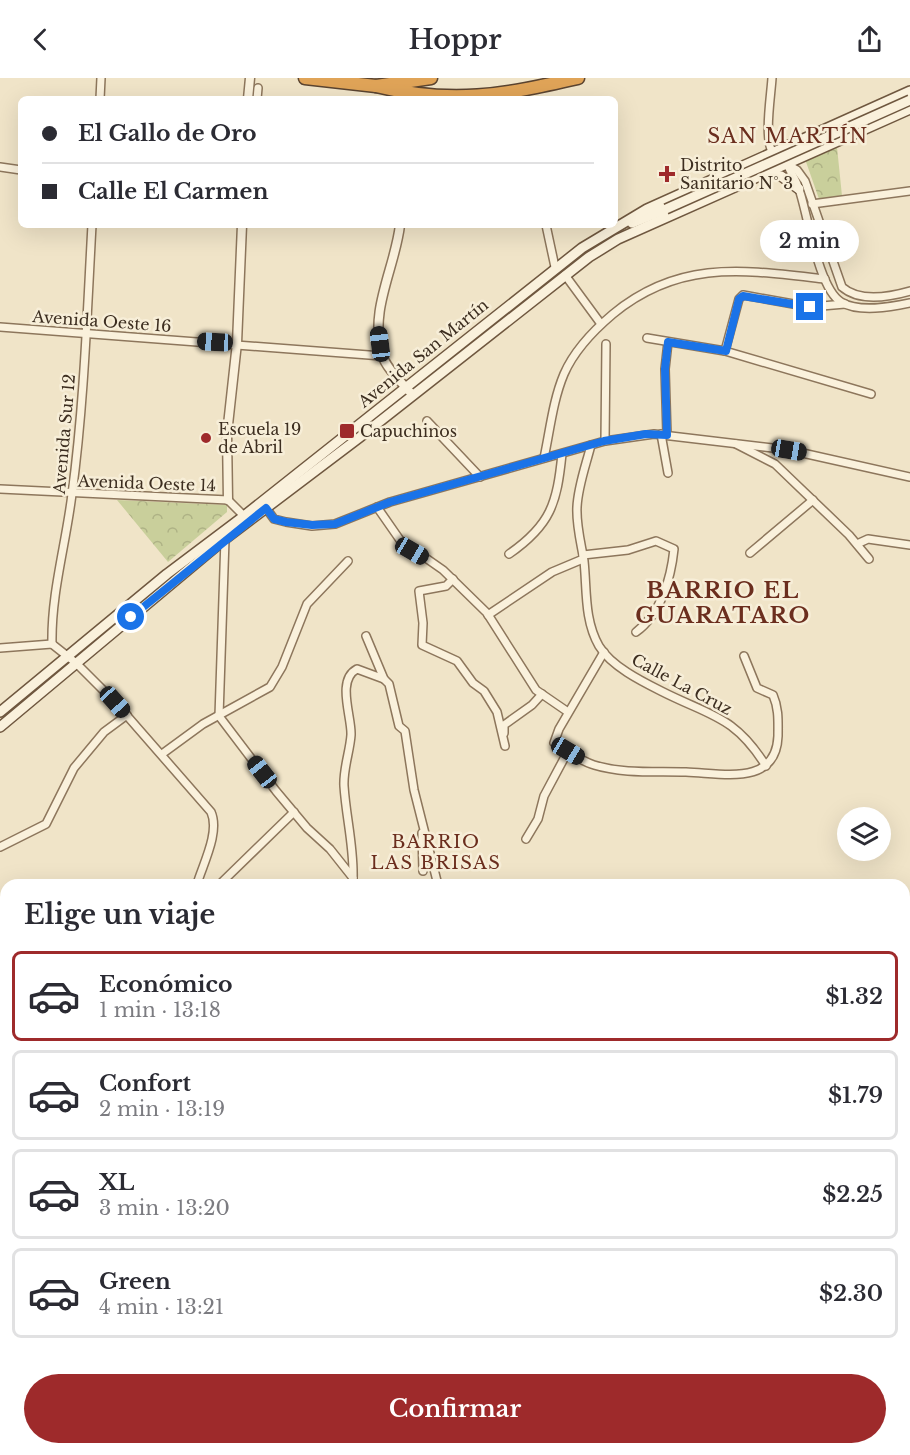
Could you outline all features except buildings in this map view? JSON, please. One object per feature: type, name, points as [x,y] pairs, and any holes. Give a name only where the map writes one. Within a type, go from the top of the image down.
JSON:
[{"type":"highway","points":[[305,78],[437,96]]},
{"type":"highway","points":[[376,86],[431,78]]},
{"type":"highway","points":[[471,96],[528,89],[578,78]]},
{"type":"main road","name":"Avenida San Martín","points":[[618,226],[647,209],[910,91]]},
{"type":"main road","points":[[602,236],[910,100]]},
{"type":"main road","name":"Avenida San Martín","points":[[0,711],[166,574],[266,508],[565,274],[618,239],[910,109]]},
{"type":"main road","points":[[766,174],[780,176],[799,189]]},
{"type":"main road","points":[[618,239],[653,215]]},
{"type":"main road","name":"Avenida San Martín","points":[[0,726],[405,386],[555,267],[615,228]]},
{"type":"street","points":[[100,96],[101,78]]},
{"type":"street","points":[[248,96],[250,78]]},
{"type":"street","points":[[772,78],[768,136],[771,153],[801,175],[838,281],[849,293],[874,296],[910,291]]},
{"type":"street","points":[[257,96],[258,88]]},
{"type":"street","points":[[787,164],[799,189],[825,279],[832,293],[845,304]]},
{"type":"street","points":[[0,168],[18,170]]},
{"type":"street","points":[[812,204],[910,191]]},
{"type":"street","name":"Avenida Sur 12","points":[[52,644],[58,574],[72,494],[86,335],[92,228]]},
{"type":"street","points":[[228,500],[227,434],[237,343],[242,228]]},
{"type":"street","points":[[399,228],[394,260],[379,309],[382,356],[412,395]]},
{"type":"street","points":[[547,228],[555,267]]},
{"type":"street","points":[[544,458],[565,373],[601,324],[654,286],[705,271],[825,279]]},
{"type":"street","points":[[565,274],[601,324]]},
{"type":"street","points":[[726,351],[739,299],[743,296],[810,307],[845,304],[874,307],[910,303]]},
{"type":"street","name":"Avenida Oeste 16","points":[[0,327],[86,335],[237,343],[382,356]]},
{"type":"street","points":[[647,338],[726,351],[871,394]]},
{"type":"street","points":[[668,342],[665,369],[664,435],[668,473]]},
{"type":"street","points":[[604,441],[606,344]]},
{"type":"street","points":[[427,420],[480,477]]},
{"type":"street","points":[[266,508],[274,519],[312,525],[335,524],[377,507],[604,441],[664,435],[731,441],[817,455],[910,477]]},
{"type":"street","points":[[731,441],[775,464],[857,544],[868,560]]},
{"type":"street","name":"Calle La Cruz","points":[[591,445],[577,508],[590,618],[604,652],[618,665],[647,683],[709,711],[725,721],[748,740],[766,766]]},
{"type":"street","points":[[509,554],[531,538],[553,509],[559,487],[562,454]]},
{"type":"street","name":"Avenida Oeste 14","points":[[0,489],[228,500],[247,519]]},
{"type":"street","points":[[750,553],[813,501]]},
{"type":"street","points":[[377,507],[400,540],[453,579],[488,615],[530,682],[542,694],[568,712]]},
{"type":"street","points":[[225,539],[219,716],[294,812],[330,849],[353,878],[350,825],[344,785],[351,736],[346,692],[348,681],[357,669],[384,679]]},
{"type":"street","points":[[857,544],[868,539],[910,545]]},
{"type":"street","points":[[488,615],[552,572],[583,557],[628,550],[656,541],[674,549],[671,574],[650,622],[636,632]]},
{"type":"street","points":[[162,754],[219,716],[270,687],[282,668],[307,604],[348,561]]},
{"type":"street","points":[[453,579],[446,586],[418,591],[423,623],[422,645],[457,661],[473,683],[484,691],[494,705],[504,743],[504,725],[532,705],[542,694]]},
{"type":"street","points":[[366,636],[384,679],[389,684],[399,726],[405,731],[412,780],[437,879]]},
{"type":"street","points":[[0,648],[52,644],[76,663],[162,754],[207,807],[214,819],[198,879]]},
{"type":"street","points":[[604,652],[568,712],[554,742],[593,765],[643,772],[738,774],[755,772],[774,759],[777,748],[778,713],[773,695],[757,688],[744,656]]},
{"type":"street","points":[[0,847],[46,824],[74,768],[104,732],[127,715]]},
{"type":"street","points":[[526,839],[538,819],[544,796],[568,751]]},
{"type":"street","points":[[225,879],[294,812]]},
{"type":"street","points":[[423,824],[423,871]]},
{"type":"green space","points":[[837,147],[842,196],[819,199],[805,159]]},
{"type":"green space","points":[[117,500],[227,505],[227,512],[168,562]]},
{"type":"place","name":"Distrito Sanitario N° 3","points":[[667,174]]},
{"type":"place","name":"Capuchinos","points":[[347,431]]},
{"type":"place","name":"Escuela 19 de Abril","points":[[206,438]]},
{"type":"district","name":"SAN MARTÍN","points":[[788,136]]},
{"type":"district","name":"BARRIO EL GUARATARO","points":[[723,602]]},
{"type":"district","name":"BARRIO LAS BRISAS","points":[[436,852]]},
{"type":"route","points":[[131,617],[266,508],[274,519],[286,522],[312,525],[335,524],[390,502],[604,441],[646,434],[667,435],[665,369],[668,342],[726,351],[739,299],[743,296],[810,307]]}]
